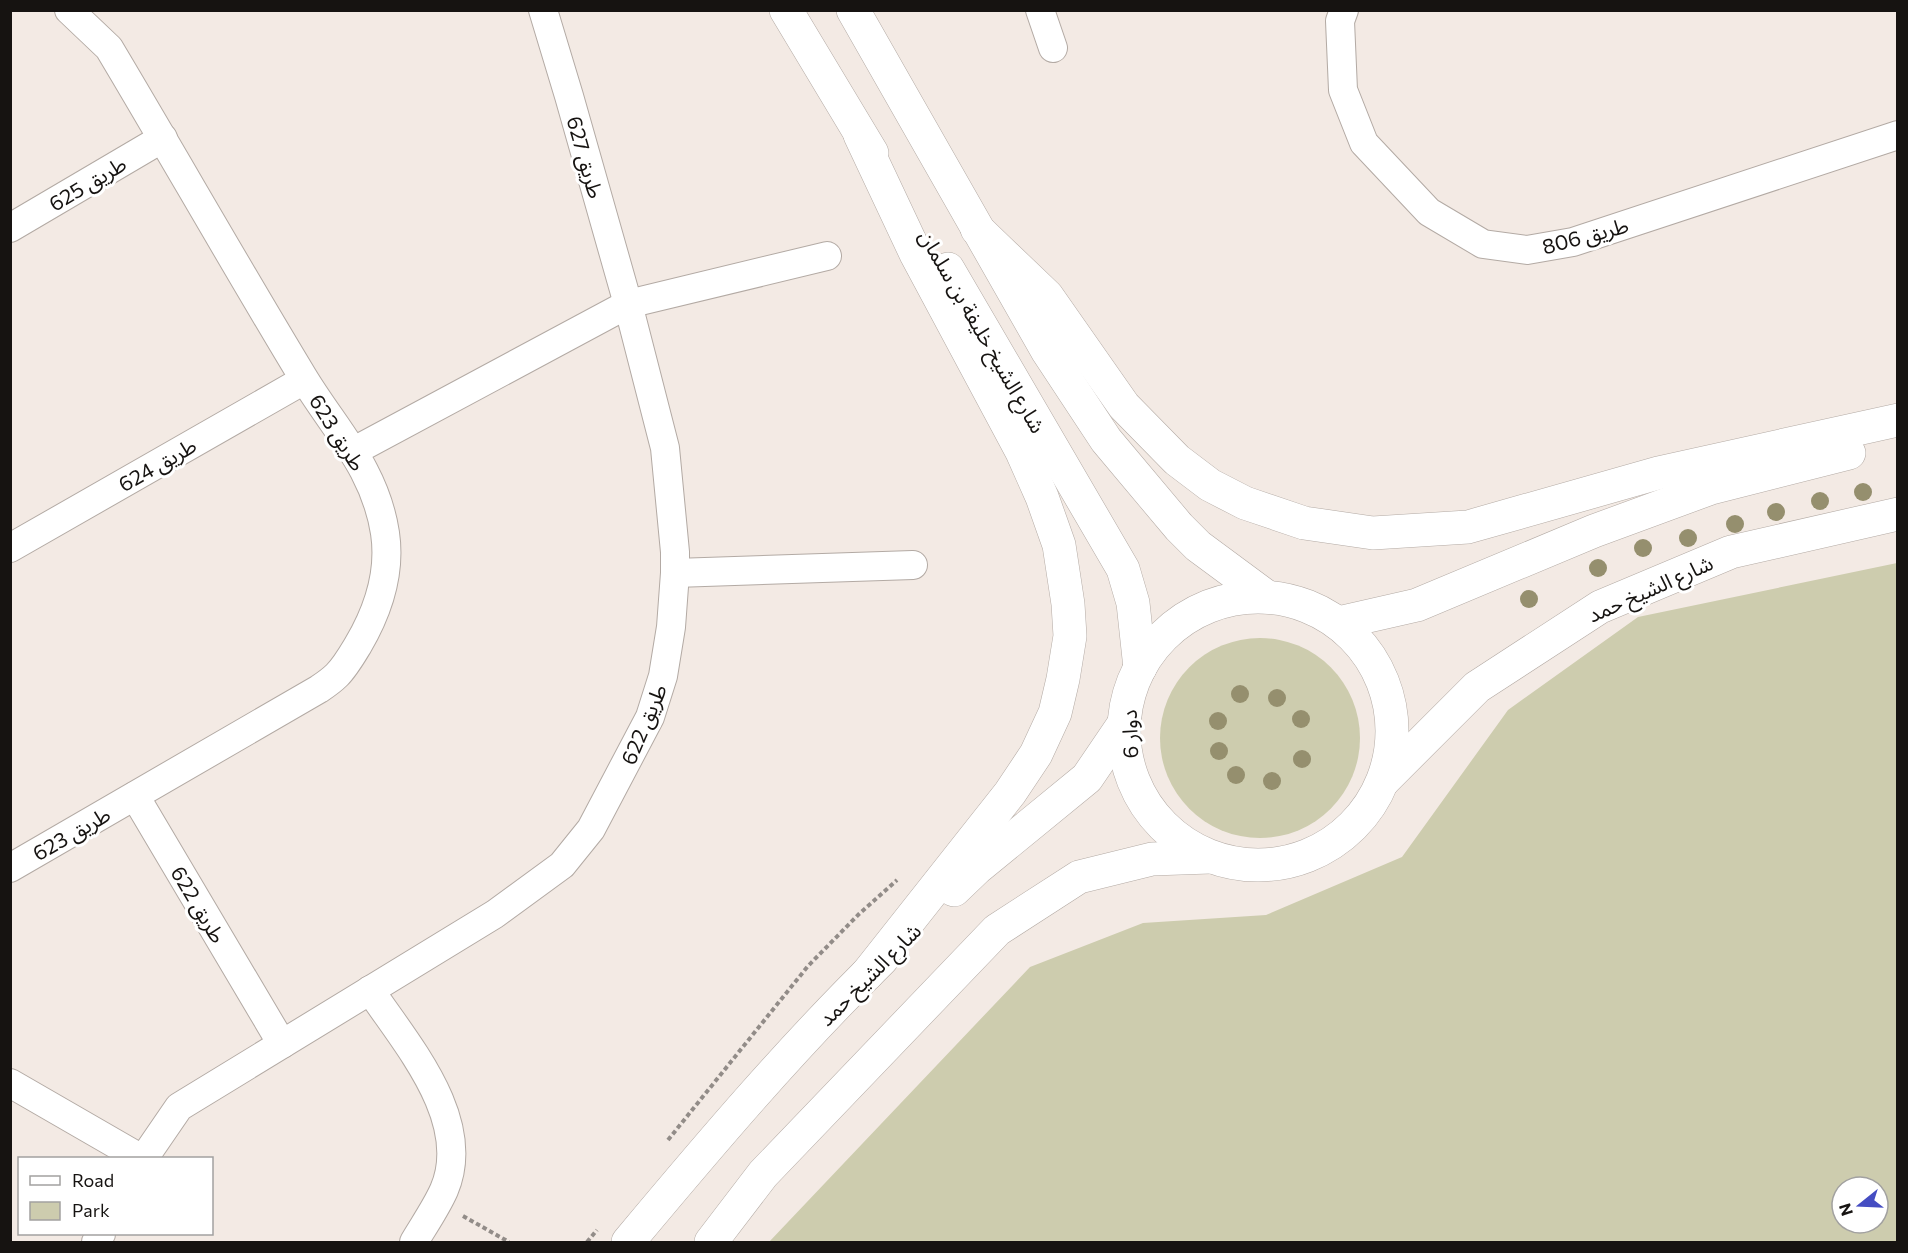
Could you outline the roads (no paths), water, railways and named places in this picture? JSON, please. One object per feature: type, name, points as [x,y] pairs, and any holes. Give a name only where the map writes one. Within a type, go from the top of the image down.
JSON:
[{"type":"main road","name":"شارع الشيخ خليفة بن سلمان","points":[[786,10],[860,135],[935,246],[1123,570],[1132,603],[1140,668]]},
{"type":"main road","points":[[852,10],[1048,352],[1106,440],[1179,527],[1198,546],[1267,597]]},
{"type":"main road","points":[[860,135],[916,254],[1022,452],[1042,497],[1059,544],[1068,604],[1070,636],[1055,713],[1036,754],[1010,793],[867,974]]},
{"type":"main road","points":[[977,229],[1047,296],[1124,406],[1177,460],[1210,485],[1245,503],[1304,523],[1373,533],[1468,527],[1658,473],[1898,420]]},
{"type":"main road","points":[[1338,623],[1417,605],[1594,531],[1711,488],[1856,451],[1898,443]]},
{"type":"main road","name":"شارع الشيخ حمد","points":[[1384,780],[1477,687],[1600,607],[1731,552],[1898,514]]},
{"type":"main road","name":"دوار 6","points":[[1267,597],[1292,601],[1316,610],[1338,623],[1363,647],[1385,688],[1391,711],[1392,746],[1384,780],[1363,817],[1332,845],[1293,862],[1251,867],[1210,857],[1180,841],[1155,817],[1137,789],[1126,756],[1125,722],[1127,704],[1140,668],[1162,637],[1193,614],[1229,600],[1267,597]]},
{"type":"main road","name":"شارع الشيخ حمد","points":[[628,1242],[722,1130],[867,974],[977,868],[1087,778],[1125,722]]},
{"type":"main road","points":[[711,1242],[763,1174],[997,930],[1079,877],[1152,859],[1210,857]]},
{"type":"street","name":"طريق 623","points":[[10,868],[319,689],[338,675],[373,618],[386,565],[385,534],[380,512],[354,451],[304,380],[109,48],[69,10]]},
{"type":"street","name":"طريق 627","points":[[543,10],[628,304]]},
{"type":"street","points":[[1040,10],[1053,48]]},
{"type":"street","name":"طريق 806","points":[[1344,10],[1340,21],[1343,90],[1364,143],[1429,212],[1483,244],[1527,250],[1573,242],[1898,135]]},
{"type":"street","name":"طريق 625","points":[[10,228],[163,138]]},
{"type":"street","points":[[354,451],[628,304],[827,256]]},
{"type":"street","name":"طريق 622","points":[[143,1157],[179,1107],[495,914],[562,865],[591,829],[654,706],[663,676],[671,627],[675,573],[665,448],[628,304]]},
{"type":"street","name":"طريق 624","points":[[10,548],[304,380]]},
{"type":"street","points":[[675,573],[913,565]]},
{"type":"street","name":"طريق 622","points":[[135,796],[282,1044]]},
{"type":"street","points":[[370,990],[432,1083],[449,1131],[451,1164],[444,1189],[414,1242]]},
{"type":"street","name":"طريق 622","points":[[10,1083],[140,1157]]}]
